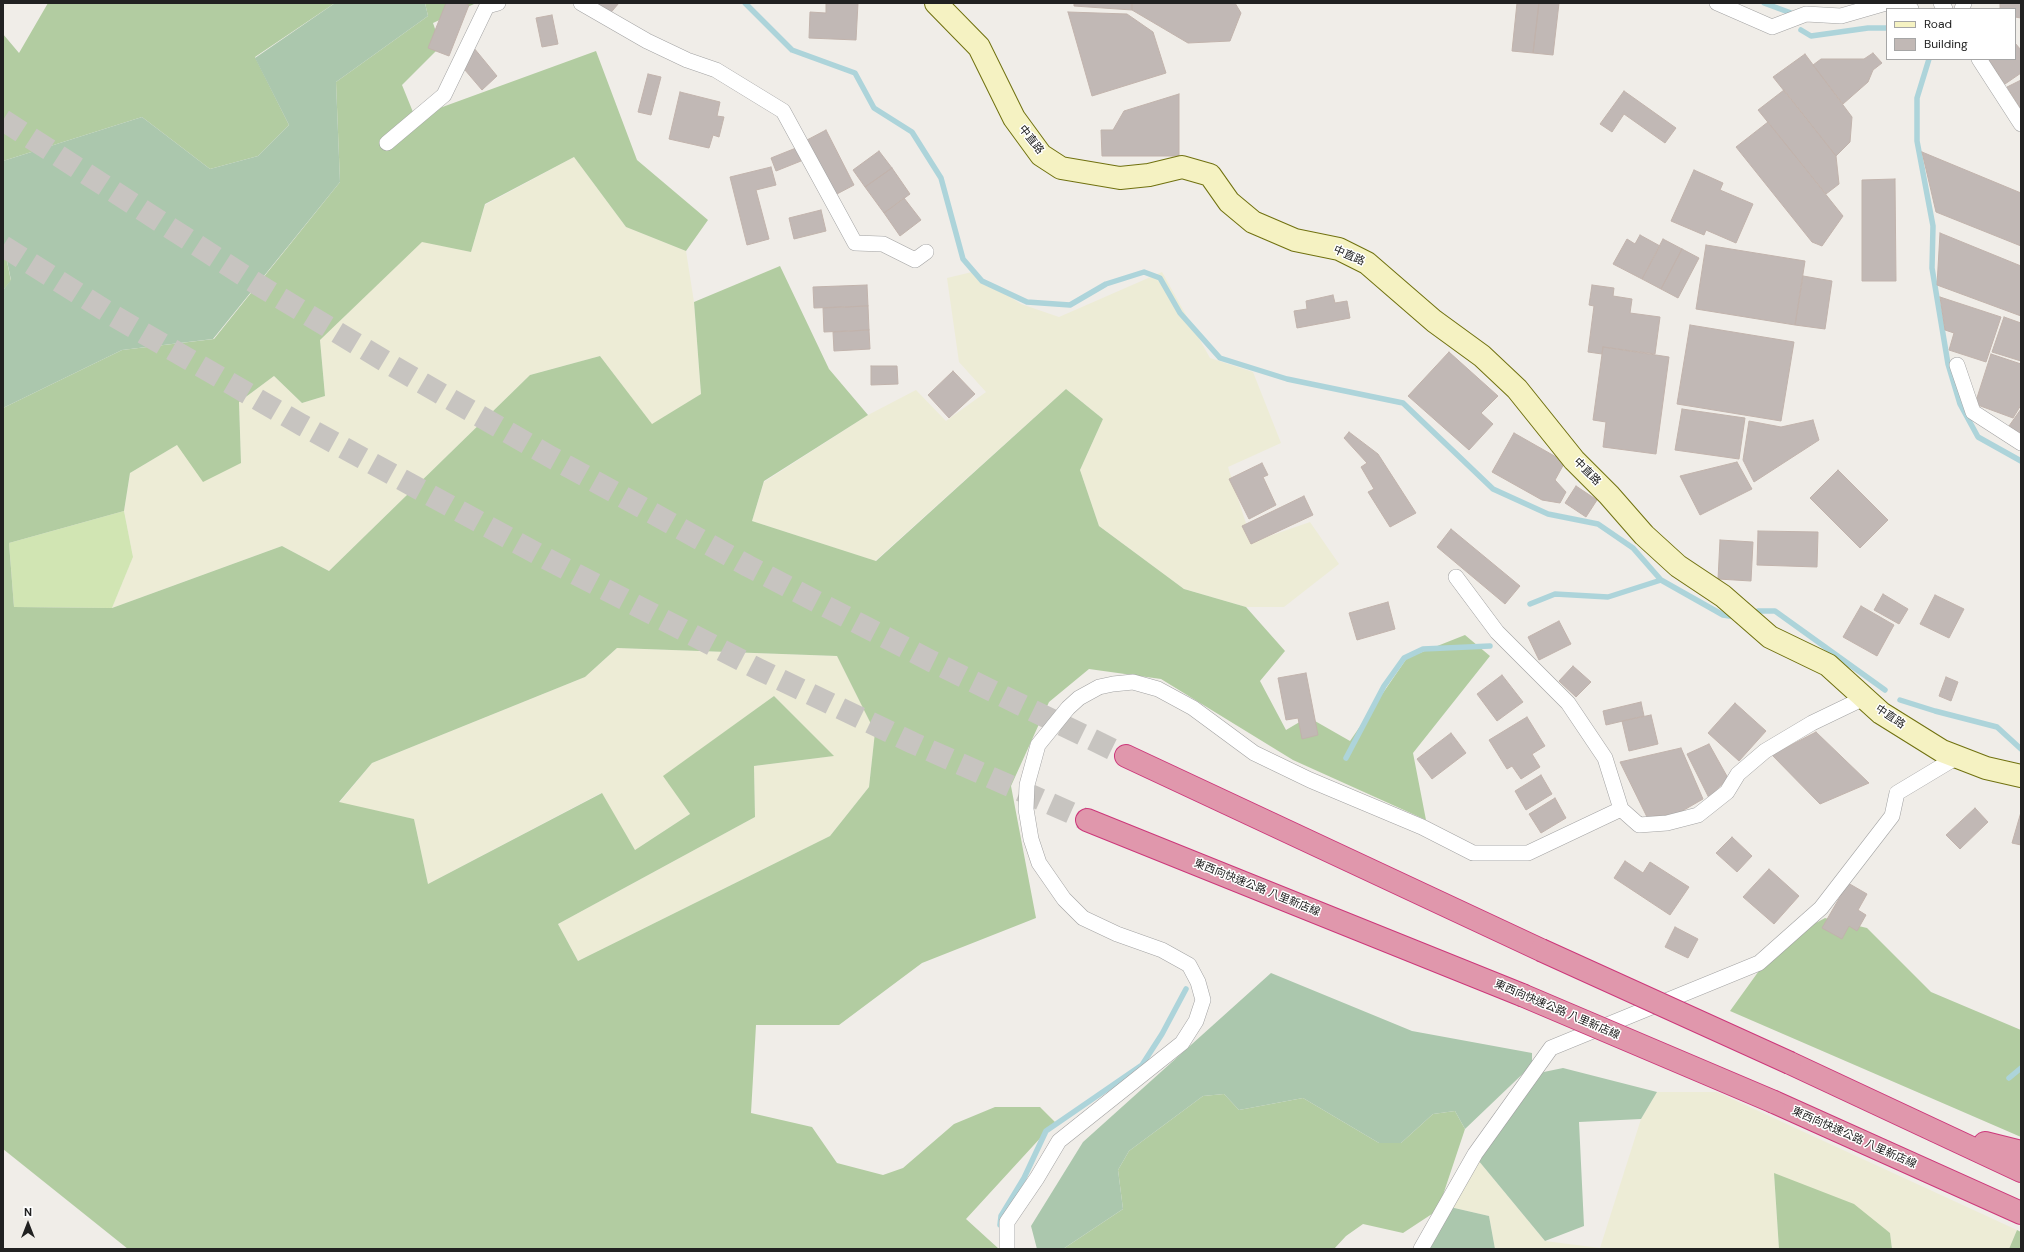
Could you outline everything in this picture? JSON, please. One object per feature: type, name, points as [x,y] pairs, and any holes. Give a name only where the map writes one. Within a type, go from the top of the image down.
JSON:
[{"type":"highway","points":[[1126,756],[1541,950],[1790,1063],[2021,1171]]},
{"type":"highway","name":"東西向快速公路 八里新店線","points":[[1087,820],[1522,995],[1774,1102],[2021,1213]]},
{"type":"highway","points":[[1930,1128],[2021,1152]]},
{"type":"highway","points":[[1964,1188],[2021,1218]]},
{"type":"street","points":[[387,144],[444,95],[487,6],[498,3]]},
{"type":"street","points":[[581,3],[647,41],[687,60],[716,70],[782,111],[855,243],[883,244],[915,260],[926,252]]},
{"type":"street","name":"中直路","points":[[936,3],[979,47],[1014,118],[1041,155],[1061,168],[1120,178],[1149,175],[1182,167],[1210,176],[1229,202],[1253,222],[1295,240],[1339,248],[1367,263],[1434,321],[1482,356],[1517,389],[1574,460],[1609,495],[1644,535],[1678,566],[1723,596],[1770,637],[1828,666],[1881,713],[1942,751],[1986,768],[2021,776]]},
{"type":"street","points":[[1717,3],[1772,27],[1806,14],[1841,16],[1886,3],[1907,8]]},
{"type":"street","points":[[1980,60],[2021,124]]},
{"type":"street","points":[[1958,365],[1973,412],[2021,443]]},
{"type":"street","points":[[1456,577],[1497,632],[1568,703],[1605,758],[1621,809],[1639,825],[1667,823],[1698,815],[1727,792],[1738,774],[1765,751],[1812,723],[1864,698]]},
{"type":"street","points":[[1008,1249],[1008,1222],[1059,1141],[1182,1043],[1196,1021],[1203,1000],[1198,982],[1189,964],[1162,950],[1117,934],[1083,918],[1064,899],[1039,863],[1031,839],[1026,809],[1027,785],[1038,745],[1068,708],[1079,698],[1099,687],[1113,684],[1133,682],[1158,689],[1193,708],[1254,753],[1310,780],[1422,827],[1473,853],[1528,853],[1621,809]]},
{"type":"street","points":[[1421,1249],[1475,1154],[1551,1048],[1759,963],[1821,908],[1892,816],[1897,793],[1958,757],[1986,768]]},
{"type":"green space","points":[[48,3],[335,3],[255,57],[289,125],[258,156],[210,169],[142,117],[3,161],[3,34],[19,53]]},
{"type":"green space","points":[[335,3],[425,3],[428,16],[336,82],[340,182],[213,339],[122,350],[3,408],[3,290],[11,280],[3,242],[3,161],[142,117],[210,169],[258,156],[289,125],[255,58]]},
{"type":"green space","points":[[425,3],[474,4],[433,23],[441,46],[402,85],[415,117],[596,51],[637,160],[708,220],[686,251],[626,227],[574,157],[485,204],[471,252],[422,242],[320,340],[325,396],[302,403],[274,376],[239,402],[241,463],[203,482],[177,445],[130,473],[124,511],[9,543],[14,607],[112,608],[282,546],[329,571],[530,375],[600,356],[652,424],[701,394],[694,302],[780,266],[829,369],[868,415],[764,481],[752,521],[876,561],[1066,389],[1103,419],[1080,470],[1099,526],[1184,589],[1246,607],[1285,651],[1260,681],[1286,730],[1308,717],[1350,741],[1407,658],[1465,635],[1490,656],[1413,753],[1426,820],[1293,760],[1161,679],[1089,669],[1049,702],[1011,786],[1036,918],[922,963],[839,1025],[756,1025],[751,1113],[812,1127],[837,1163],[883,1175],[903,1168],[954,1124],[995,1107],[1040,1107],[1055,1122],[966,1219],[999,1249],[128,1249],[3,1149],[3,408],[122,350],[214,339],[340,182],[336,82],[428,16]],"holes":[[[617,648],[837,656],[875,732],[869,787],[830,836],[578,961],[558,924],[755,817],[754,766],[834,756],[774,696],[663,776],[690,814],[635,850],[602,793],[428,884],[414,819],[339,802],[372,763],[585,677]]]},
{"type":"green space","points":[[574,157],[626,227],[686,251],[694,302],[701,394],[652,425],[600,356],[530,375],[329,571],[282,546],[112,608],[133,557],[124,511],[130,473],[177,445],[241,463],[239,402],[274,376],[302,403],[325,396],[320,340],[422,241],[471,252],[485,205]]},
{"type":"green space","points":[[3,242],[11,281],[3,290]]},
{"type":"green space","points":[[972,272],[1021,304],[1059,317],[1162,272],[1210,358],[1253,372],[1281,443],[1228,467],[1252,542],[1310,522],[1339,564],[1284,607],[1246,607],[1184,589],[1099,526],[1080,470],[1103,419],[1066,389],[875,561],[752,521],[764,482],[868,415],[916,390],[946,421],[986,392],[959,362],[947,278]]},
{"type":"green space","points":[[124,511],[133,557],[112,608],[14,607],[9,543]]},
{"type":"green space","points":[[617,648],[837,656],[875,732],[869,787],[830,836],[578,961],[558,924],[755,817],[754,766],[833,756],[774,696],[664,776],[690,814],[635,850],[601,793],[428,884],[414,819],[339,803],[372,763],[585,677]]},
{"type":"green space","points":[[1825,918],[1867,928],[1931,992],[2021,1030],[2021,1137],[1730,1011],[1779,943]]},
{"type":"green space","points":[[1271,973],[1412,1031],[1532,1053],[1532,1065],[1465,1129],[1455,1111],[1433,1114],[1401,1143],[1379,1143],[1303,1098],[1239,1110],[1224,1094],[1203,1096],[1129,1151],[1118,1170],[1123,1209],[1063,1249],[1037,1249],[1031,1226],[1083,1142]]},
{"type":"green space","points":[[1563,1068],[1657,1092],[1641,1119],[1579,1122],[1584,1226],[1545,1241],[1478,1160],[1539,1073]]},
{"type":"green space","points":[[1657,1092],[1717,1092],[2017,1230],[2009,1249],[1892,1249],[1890,1233],[1774,1173],[1779,1249],[1495,1249],[1489,1216],[1450,1207],[1478,1160],[1545,1241],[1600,1248],[1641,1119]]},
{"type":"green space","points":[[1224,1094],[1239,1110],[1303,1098],[1379,1143],[1401,1143],[1433,1114],[1455,1111],[1465,1129],[1438,1210],[1403,1233],[1363,1224],[1346,1236],[1334,1249],[1063,1249],[1123,1209],[1118,1170],[1129,1151],[1203,1096]]},
{"type":"green space","points":[[1774,1173],[1854,1204],[1890,1233],[1892,1249],[1779,1249]]},
{"type":"green space","points":[[1450,1207],[1489,1216],[1495,1249],[1427,1249]]},
{"type":"green space","points":[[2017,1230],[2021,1232],[2021,1249],[2009,1249]]},
{"type":"building","points":[[446,3],[464,3],[469,5],[449,56],[428,48]]},
{"type":"building","points":[[591,3],[619,3],[607,17]]},
{"type":"building","points":[[826,3],[858,3],[856,40],[809,38],[810,12],[826,13]]},
{"type":"building","points":[[1074,3],[1132,3],[1132,10],[1074,6]]},
{"type":"building","points":[[1132,3],[1235,3],[1241,13],[1230,41],[1188,43],[1132,10]]},
{"type":"building","points":[[1517,3],[1539,3],[1533,53],[1512,51]]},
{"type":"building","points":[[1539,3],[1559,3],[1553,55],[1533,53]]},
{"type":"building","points":[[2000,3],[2021,3],[2021,18],[2016,17],[2016,8],[2000,8]]},
{"type":"building","points":[[1068,12],[1127,14],[1153,32],[1166,73],[1092,96]]},
{"type":"building","points":[[552,15],[558,44],[542,47],[536,18]]},
{"type":"building","points":[[469,42],[497,76],[482,90],[459,63]]},
{"type":"building","points":[[2016,44],[2021,50],[2021,73],[2005,84],[1989,60],[2016,60]]},
{"type":"building","points":[[1873,53],[1882,63],[1873,70],[1868,82],[1843,104],[1813,65],[1821,59],[1864,59]]},
{"type":"building","points":[[1805,54],[1852,117],[1850,142],[1836,156],[1773,77]]},
{"type":"building","points":[[648,74],[661,77],[651,115],[638,112]]},
{"type":"building","points":[[2021,80],[2021,109],[2007,87]]},
{"type":"building","points":[[1784,90],[1836,156],[1839,184],[1826,194],[1758,110]]},
{"type":"building","points":[[1624,91],[1676,128],[1665,143],[1624,114],[1612,132],[1600,124]]},
{"type":"building","points":[[680,92],[720,102],[717,116],[724,117],[719,137],[713,135],[709,148],[669,139]]},
{"type":"building","points":[[1179,94],[1179,156],[1102,156],[1101,130],[1113,130],[1124,111]]},
{"type":"building","points":[[1768,122],[1843,216],[1822,246],[1812,242],[1736,147]]},
{"type":"building","points":[[826,130],[854,185],[835,195],[807,140]]},
{"type":"building","points":[[796,148],[801,161],[776,171],[771,158]]},
{"type":"building","points":[[879,151],[892,168],[865,187],[853,170]]},
{"type":"building","points":[[1922,152],[2021,193],[2021,246],[1936,212]]},
{"type":"building","points":[[771,167],[776,185],[756,190],[769,239],[747,245],[730,177]]},
{"type":"building","points":[[892,168],[910,194],[884,213],[865,187]]},
{"type":"building","points":[[1694,170],[1723,183],[1720,190],[1753,204],[1736,243],[1706,230],[1704,235],[1671,221]]},
{"type":"building","points":[[1895,179],[1896,281],[1862,281],[1862,180]]},
{"type":"building","points":[[904,198],[921,220],[900,236],[884,213]]},
{"type":"building","points":[[821,210],[826,231],[794,239],[789,218]]},
{"type":"building","points":[[1940,233],[2021,266],[2021,316],[1937,285]]},
{"type":"building","points":[[1640,235],[1660,246],[1642,279],[1613,264],[1627,239],[1635,244]]},
{"type":"building","points":[[1663,239],[1682,249],[1661,289],[1642,279]]},
{"type":"building","points":[[1706,245],[1805,261],[1795,325],[1696,309]]},
{"type":"building","points":[[1682,249],[1699,258],[1678,298],[1661,289]]},
{"type":"building","points":[[1803,276],[1832,281],[1825,329],[1795,325]]},
{"type":"building","points":[[867,285],[868,306],[814,308],[813,287]]},
{"type":"building","points":[[1592,285],[1614,288],[1613,296],[1632,299],[1630,313],[1660,317],[1655,354],[1603,347],[1602,354],[1588,352],[1594,306],[1589,305]]},
{"type":"building","points":[[1333,295],[1335,303],[1347,301],[1350,318],[1297,328],[1294,311],[1307,309],[1306,301]]},
{"type":"building","points":[[1940,297],[2001,317],[1986,362],[1949,350],[1954,333],[1945,330]]},
{"type":"building","points":[[868,306],[869,330],[824,332],[823,308]]},
{"type":"building","points":[[2004,317],[2021,323],[2021,361],[1992,352]]},
{"type":"building","points":[[1690,325],[1794,342],[1781,421],[1677,404]]},
{"type":"building","points":[[869,330],[870,349],[834,351],[833,332]]},
{"type":"building","points":[[1603,347],[1669,357],[1656,454],[1603,447],[1606,422],[1593,420]]},
{"type":"building","points":[[1449,352],[1498,396],[1481,413],[1493,424],[1469,450],[1408,396]]},
{"type":"building","points":[[1991,354],[2021,364],[2021,405],[2013,418],[1975,404]]},
{"type":"building","points":[[871,366],[897,366],[898,384],[871,385]]},
{"type":"building","points":[[953,371],[975,394],[949,418],[928,395]]},
{"type":"building","points":[[1682,409],[1745,418],[1739,459],[1675,450]]},
{"type":"building","points":[[2021,409],[2021,434],[2009,426]]},
{"type":"building","points":[[1813,420],[1819,440],[1754,482],[1743,460],[1749,421],[1781,427]]},
{"type":"building","points":[[1349,432],[1378,454],[1416,513],[1390,527],[1368,492],[1374,489],[1361,467],[1367,463],[1344,438]]},
{"type":"building","points":[[1514,433],[1565,462],[1555,480],[1566,492],[1560,503],[1542,500],[1492,472]]},
{"type":"building","points":[[1737,462],[1752,489],[1700,515],[1680,476]]},
{"type":"building","points":[[1262,463],[1268,475],[1263,477],[1276,505],[1249,519],[1229,479]]},
{"type":"building","points":[[1838,470],[1888,520],[1860,548],[1810,498]]},
{"type":"building","points":[[1576,486],[1597,500],[1586,517],[1565,503]]},
{"type":"building","points":[[1304,496],[1313,515],[1251,544],[1242,526]]},
{"type":"building","points":[[1451,529],[1520,586],[1505,604],[1437,547]]},
{"type":"building","points":[[1758,531],[1818,532],[1817,567],[1757,565]]},
{"type":"building","points":[[1720,540],[1753,542],[1751,581],[1718,579]]},
{"type":"building","points":[[1883,594],[1908,609],[1899,624],[1874,610]]},
{"type":"building","points":[[1935,595],[1964,609],[1949,638],[1920,624]]},
{"type":"building","points":[[1388,602],[1395,629],[1357,640],[1349,613]]},
{"type":"building","points":[[1861,606],[1894,625],[1877,656],[1843,637]]},
{"type":"building","points":[[1559,621],[1571,644],[1539,660],[1528,637]]},
{"type":"building","points":[[1573,666],[1591,682],[1576,697],[1559,681]]},
{"type":"building","points":[[1306,673],[1318,735],[1302,739],[1298,718],[1286,720],[1278,678]]},
{"type":"building","points":[[1502,675],[1523,702],[1497,721],[1477,694]]},
{"type":"building","points":[[1946,677],[1958,682],[1951,701],[1939,696]]},
{"type":"building","points":[[1641,702],[1644,716],[1606,725],[1603,711]]},
{"type":"building","points":[[1735,703],[1766,731],[1739,761],[1708,733]]},
{"type":"building","points":[[1651,715],[1658,744],[1629,751],[1622,721]]},
{"type":"building","points":[[1527,717],[1545,746],[1532,754],[1540,767],[1521,779],[1512,766],[1507,769],[1489,740]]},
{"type":"building","points":[[1816,732],[1869,783],[1820,804],[1772,755]]},
{"type":"building","points":[[1451,733],[1466,753],[1432,779],[1417,759]]},
{"type":"building","points":[[1709,744],[1728,778],[1709,798],[1687,754]]},
{"type":"building","points":[[1681,748],[1703,799],[1677,814],[1647,817],[1620,762]]},
{"type":"building","points":[[1541,775],[1552,794],[1526,810],[1515,791]]},
{"type":"building","points":[[1555,798],[1566,818],[1541,833],[1529,814]]},
{"type":"building","points":[[1975,808],[1988,822],[1960,849],[1946,835]]},
{"type":"building","points":[[2021,812],[2021,845],[2012,843]]},
{"type":"building","points":[[1732,837],[1752,856],[1737,872],[1716,853]]},
{"type":"building","points":[[1625,861],[1643,873],[1650,862],[1689,887],[1670,915],[1614,878]]},
{"type":"building","points":[[1769,869],[1799,896],[1774,924],[1743,897]]},
{"type":"building","points":[[1848,883],[1867,894],[1858,910],[1866,915],[1857,931],[1849,926],[1842,939],[1822,928]]},
{"type":"building","points":[[1675,927],[1698,939],[1688,958],[1665,947]]},
{"type":"waterway","points":[[745,3],[792,50],[855,73],[874,108],[912,132],[941,178],[963,259],[982,281],[1027,302],[1070,305],[1106,284],[1144,272],[1160,278],[1180,313],[1220,358],[1287,379],[1403,403],[1493,489],[1548,514],[1598,524],[1633,548],[1661,580],[1723,615],[1736,617]]},
{"type":"waterway","points":[[1764,3],[1791,13]]},
{"type":"waterway","points":[[1801,30],[1811,36],[1868,28],[1886,28]]},
{"type":"waterway","points":[[1929,60],[1917,98],[1917,141],[1933,226],[1932,268],[1948,364],[1960,404],[1978,437],[2021,461]]},
{"type":"waterway","points":[[1530,604],[1555,594],[1608,597],[1661,580]]},
{"type":"waterway","points":[[1752,613],[1758,611],[1775,611],[1885,690]]},
{"type":"waterway","points":[[1346,758],[1384,686],[1404,658],[1423,649],[1490,646]]},
{"type":"waterway","points":[[1900,700],[1935,711],[1997,727],[2021,749]]},
{"type":"waterway","points":[[1000,1225],[1001,1216],[1024,1178],[1046,1131],[1142,1065],[1162,1034],[1186,989]]},
{"type":"waterway","points":[[2009,1078],[2021,1068]]},
{"type":"tunnel","points":[[3,120],[257,284],[393,366],[549,456],[748,566],[931,661],[1126,756]]},
{"type":"tunnel","points":[[3,246],[114,316],[302,425],[547,559],[760,670],[913,743],[1087,820]]}]
